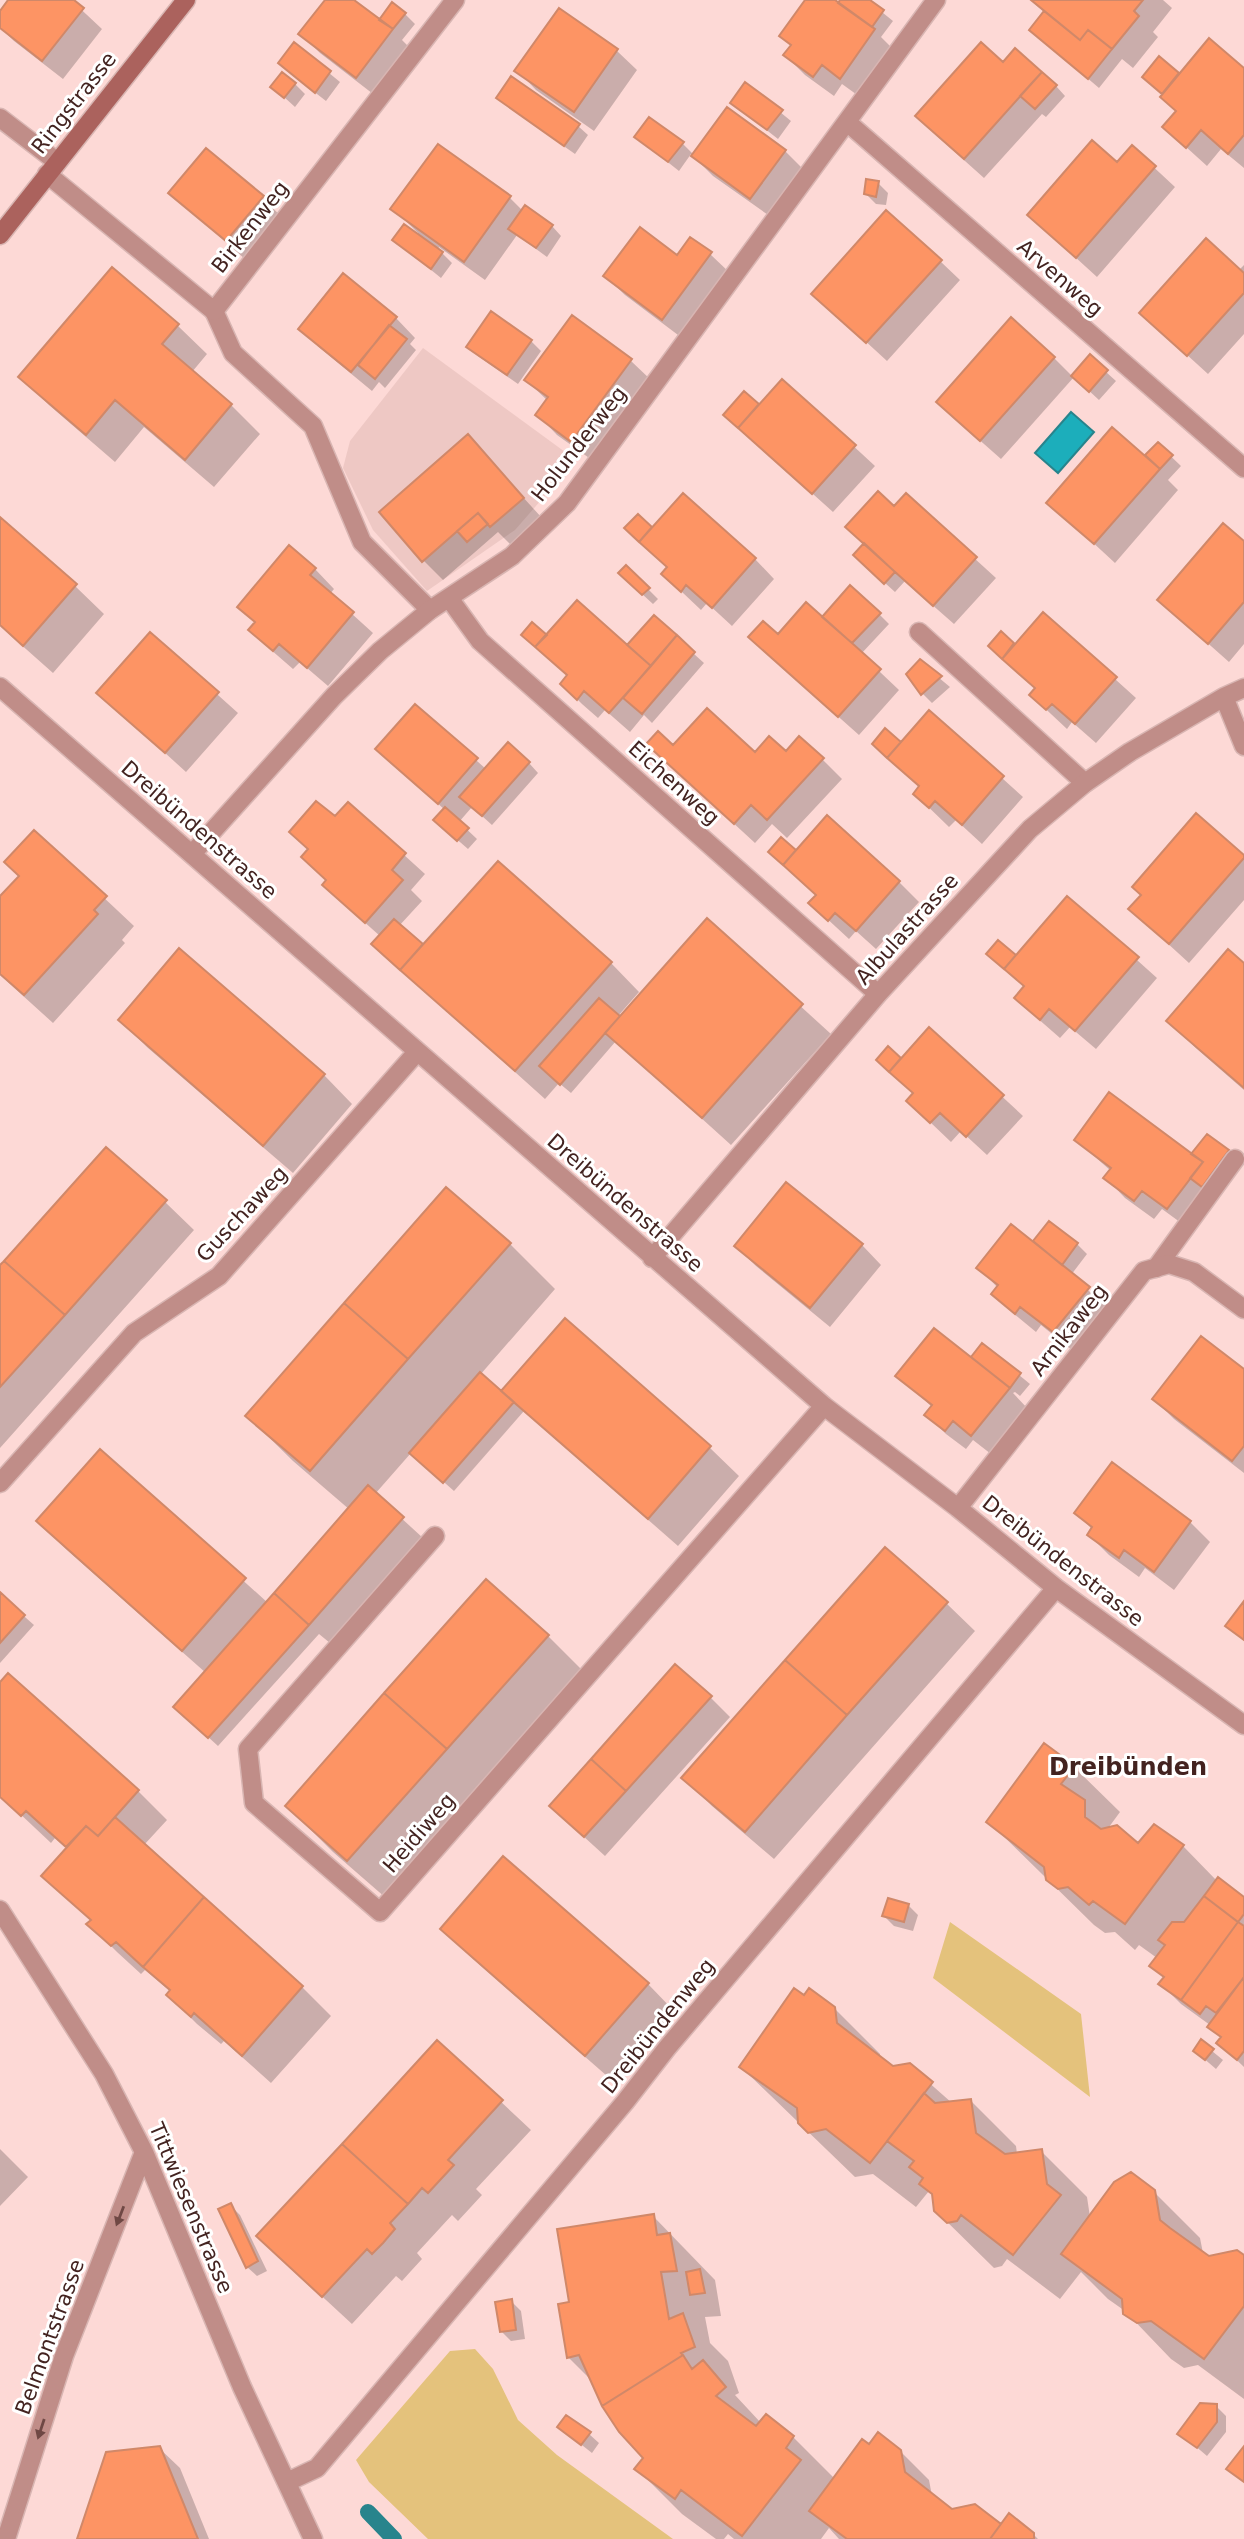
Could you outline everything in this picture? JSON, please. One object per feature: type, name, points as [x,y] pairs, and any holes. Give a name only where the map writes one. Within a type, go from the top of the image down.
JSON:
[{"type":"main road","name":"Ringstrasse","points":[[0,235],[186,0]]},
{"type":"street","name":"Birkenweg","points":[[215,311],[455,0]]},
{"type":"street","name":"Holunderweg","points":[[192,854],[334,696],[380,650],[430,610],[512,556],[567,503],[936,0]]},
{"type":"street","points":[[0,118],[51,168],[215,311],[233,353],[313,426],[362,542],[430,610]]},
{"type":"street","name":"Arvenweg","points":[[847,122],[1244,468]]},
{"type":"street","name":"Eichenweg","points":[[449,597],[480,641],[878,994]]},
{"type":"street","points":[[919,632],[1085,783]]},
{"type":"street","name":"Dreibündenstrasse","points":[[0,687],[824,1406],[958,1507],[1056,1588],[1244,1725]]},
{"type":"street","name":"Albulastrasse","points":[[652,1258],[878,994],[1030,829],[1085,783],[1130,751],[1244,688]]},
{"type":"street","points":[[1224,697],[1244,746]]},
{"type":"street","name":"Guschaweg","points":[[0,1483],[134,1333],[219,1276],[417,1052]]},
{"type":"street","name":"Arnikaweg","points":[[958,1507],[1144,1271],[1156,1268],[1235,1159]]},
{"type":"street","points":[[1156,1268],[1169,1264],[1194,1272],[1244,1309]]},
{"type":"street","name":"Heidiweg","points":[[435,1536],[248,1749],[254,1802],[380,1912],[824,1406]]},
{"type":"street","name":"Dreibündenweg","points":[[287,2482],[317,2468],[1056,1588]]},
{"type":"street","name":"Tittwiesenstrasse","points":[[0,1910],[104,2074],[144,2152],[242,2387],[313,2539]]},
{"type":"street","name":"Belmontstrasse","points":[[6,2539],[64,2356],[144,2152]]},
{"type":"shaded area","points":[[423,348],[576,460],[515,530],[427,591],[373,530],[343,468],[350,441]]},
{"type":"shaded area","points":[[950,1922],[1081,2014],[1090,2097],[933,1978]]},
{"type":"shaded area","points":[[475,2349],[493,2369],[518,2420],[557,2455],[673,2539],[428,2539],[369,2482],[356,2460],[450,2351]]},
{"type":"water","points":[[1071,412],[1094,432],[1058,473],[1035,453]]},
{"type":"building","points":[[8,0],[74,0],[84,8],[42,61],[0,28],[0,11]]},
{"type":"building","points":[[325,0],[354,0],[393,29],[356,78],[298,34]]},
{"type":"building","points":[[805,0],[835,0],[875,29],[840,79],[822,65],[813,77],[783,55],[791,45],[779,36]]},
{"type":"building","points":[[840,0],[870,0],[884,10],[872,27],[838,3]]},
{"type":"building","points":[[1031,0],[1143,0],[1134,11],[1139,16],[1112,49],[1088,30],[1080,40]]},
{"type":"building","points":[[392,2],[406,13],[393,29],[379,20]]},
{"type":"building","points":[[559,8],[618,49],[574,112],[514,71]]},
{"type":"building","points":[[1044,11],[1080,40],[1088,30],[1112,49],[1088,79],[1029,30]]},
{"type":"building","points":[[1209,38],[1244,68],[1244,135],[1228,154],[1201,130],[1186,148],[1162,127],[1176,111],[1160,97]]},
{"type":"building","points":[[294,42],[331,71],[315,93],[278,63]]},
{"type":"building","points":[[981,42],[1003,62],[1015,48],[1042,72],[964,159],[915,116]]},
{"type":"building","points":[[1159,56],[1179,73],[1162,94],[1142,77]]},
{"type":"building","points":[[282,72],[296,83],[284,98],[270,87]]},
{"type":"building","points":[[1042,72],[1057,85],[1035,109],[1020,96]]},
{"type":"building","points":[[511,76],[580,124],[564,146],[496,98]]},
{"type":"building","points":[[745,82],[783,110],[767,130],[730,103]]},
{"type":"building","points":[[727,107],[786,150],[750,199],[691,156]]},
{"type":"building","points":[[649,117],[684,142],[668,162],[634,137]]},
{"type":"building","points":[[1092,140],[1117,162],[1132,145],[1156,166],[1076,258],[1027,215]]},
{"type":"building","points":[[438,144],[511,196],[464,262],[390,209]]},
{"type":"building","points":[[206,148],[264,196],[226,241],[168,193]]},
{"type":"building","points":[[866,179],[879,181],[876,197],[864,194]]},
{"type":"building","points":[[525,205],[553,225],[536,248],[508,229]]},
{"type":"building","points":[[886,210],[942,260],[866,343],[811,294]]},
{"type":"building","points":[[404,224],[443,252],[431,269],[392,240]]},
{"type":"building","points":[[640,227],[677,255],[690,237],[712,252],[662,320],[603,276]]},
{"type":"building","points":[[1206,238],[1244,273],[1244,293],[1187,356],[1139,313]]},
{"type":"building","points":[[112,267],[179,324],[162,344],[232,404],[185,460],[115,400],[86,435],[18,377]]},
{"type":"building","points":[[343,273],[397,317],[351,372],[298,329]]},
{"type":"building","points":[[491,311],[532,340],[507,375],[466,347]]},
{"type":"building","points":[[572,315],[632,359],[571,442],[535,415],[548,397],[524,380]]},
{"type":"building","points":[[1011,317],[1055,357],[980,441],[936,402]]},
{"type":"building","points":[[389,325],[407,339],[375,379],[358,365]]},
{"type":"building","points":[[1090,354],[1108,370],[1089,392],[1071,376]]},
{"type":"building","points":[[782,379],[856,445],[812,494],[738,428]]},
{"type":"building","points":[[744,391],[759,404],[738,428],[723,415]]},
{"type":"building","points":[[1112,427],[1160,469],[1094,544],[1046,503]]},
{"type":"building","points":[[468,434],[524,498],[490,527],[478,513],[422,562],[379,512]]},
{"type":"building","points":[[1158,442],[1173,455],[1160,469],[1145,455]]},
{"type":"building","points":[[878,491],[894,506],[906,493],[977,557],[933,606],[845,527]]},
{"type":"building","points":[[683,493],[756,558],[712,608],[686,585],[681,592],[661,574],[667,567],[639,542]]},
{"type":"building","points":[[478,513],[488,524],[467,542],[457,531]]},
{"type":"building","points":[[638,514],[652,527],[639,542],[624,528]]},
{"type":"building","points":[[0,517],[77,584],[23,646],[0,625]]},
{"type":"building","points":[[1223,523],[1244,541],[1244,602],[1208,644],[1157,600]]},
{"type":"building","points":[[864,543],[895,572],[884,584],[853,555]]},
{"type":"building","points":[[289,545],[316,568],[310,575],[354,612],[307,668],[279,644],[273,651],[248,630],[255,622],[237,607]]},
{"type":"building","points":[[626,565],[650,588],[642,595],[618,573]]},
{"type":"building","points":[[850,585],[881,613],[852,643],[822,617]]},
{"type":"building","points":[[577,600],[651,666],[609,713],[584,691],[577,700],[560,684],[567,675],[535,647]]},
{"type":"building","points":[[806,602],[881,669],[838,717],[748,637],[763,621],[778,634]]},
{"type":"building","points":[[1043,612],[1117,677],[1075,724],[1052,704],[1046,710],[1029,695],[1035,688],[1002,659]]},
{"type":"building","points":[[654,615],[677,635],[651,666],[627,645]]},
{"type":"building","points":[[532,622],[547,635],[535,647],[521,635]]},
{"type":"building","points":[[1001,631],[1014,643],[1002,659],[988,646]]},
{"type":"building","points":[[150,632],[219,692],[165,753],[96,693]]},
{"type":"building","points":[[677,635],[695,652],[642,714],[623,698]]},
{"type":"building","points":[[920,659],[942,676],[921,695],[906,674]]},
{"type":"building","points":[[415,704],[478,758],[438,804],[375,749]]},
{"type":"building","points":[[707,708],[755,752],[769,736],[786,751],[799,736],[824,758],[767,820],[751,805],[734,824],[646,744],[658,731],[673,745]]},
{"type":"building","points":[[929,710],[1004,776],[962,825],[935,801],[929,808],[913,794],[919,786],[887,758]]},
{"type":"building","points":[[885,728],[901,742],[887,758],[872,744]]},
{"type":"building","points":[[508,742],[530,762],[482,816],[459,797]]},
{"type":"building","points":[[316,801],[335,816],[348,802],[406,853],[392,870],[403,880],[365,923],[322,885],[326,880],[301,857],[308,849],[289,832]]},
{"type":"building","points":[[445,807],[469,828],[457,841],[433,820]]},
{"type":"building","points":[[1196,813],[1244,855],[1244,858],[1169,944],[1128,909],[1141,895],[1132,887]]},
{"type":"building","points":[[827,815],[900,881],[856,931],[835,913],[828,921],[808,903],[816,895],[783,865]]},
{"type":"building","points":[[34,830],[107,896],[94,910],[98,914],[24,995],[0,974],[0,896],[19,876],[4,862]]},
{"type":"building","points":[[781,837],[796,850],[783,865],[768,852]]},
{"type":"building","points":[[498,861],[612,962],[515,1071],[400,970]]},
{"type":"building","points":[[1067,896],[1139,957],[1075,1031],[1049,1009],[1040,1020],[1014,998],[1024,986],[1004,969]]},
{"type":"building","points":[[707,918],[803,1004],[702,1118],[605,1033]]},
{"type":"building","points":[[394,919],[423,944],[400,970],[371,944]]},
{"type":"building","points":[[998,940],[1016,955],[1004,969],[986,954]]},
{"type":"building","points":[[179,948],[325,1074],[263,1146],[118,1020]]},
{"type":"building","points":[[1228,949],[1244,963],[1244,1088],[1166,1021]]},
{"type":"building","points":[[599,998],[620,1016],[560,1085],[539,1066]]},
{"type":"building","points":[[929,1027],[1004,1095],[966,1137],[940,1113],[930,1123],[906,1101],[913,1093],[889,1072]]},
{"type":"building","points":[[888,1046],[901,1058],[889,1072],[876,1060]]},
{"type":"building","points":[[1109,1092],[1203,1162],[1167,1209],[1142,1191],[1134,1201],[1103,1178],[1111,1168],[1074,1140]]},
{"type":"building","points":[[1207,1134],[1229,1150],[1202,1187],[1190,1178],[1203,1162],[1191,1154]]},
{"type":"building","points":[[106,1147],[167,1200],[65,1315],[4,1261]]},
{"type":"building","points":[[786,1182],[863,1244],[810,1308],[734,1246]]},
{"type":"building","points":[[446,1187],[511,1243],[408,1359],[344,1303]]},
{"type":"building","points":[[1049,1221],[1078,1243],[1062,1265],[1033,1241]]},
{"type":"building","points":[[1011,1224],[1090,1287],[1053,1332],[1020,1307],[1015,1314],[991,1294],[998,1285],[976,1268]]},
{"type":"building","points":[[4,1261],[65,1315],[0,1387],[0,1265]]},
{"type":"building","points":[[344,1303],[408,1359],[310,1471],[245,1416]]},
{"type":"building","points":[[565,1318],[711,1446],[648,1519],[501,1391]]},
{"type":"building","points":[[934,1328],[1010,1388],[971,1436],[953,1421],[945,1431],[924,1415],[932,1405],[895,1376]]},
{"type":"building","points":[[1201,1336],[1244,1369],[1244,1446],[1232,1461],[1152,1399]]},
{"type":"building","points":[[982,1343],[1021,1373],[1010,1388],[971,1357]]},
{"type":"building","points":[[480,1372],[514,1402],[443,1483],[409,1453]]},
{"type":"building","points":[[100,1449],[246,1578],[182,1651],[36,1521]]},
{"type":"building","points":[[1112,1462],[1191,1521],[1154,1572],[1124,1550],[1119,1558],[1087,1535],[1092,1527],[1074,1513]]},
{"type":"building","points":[[368,1485],[404,1517],[309,1625],[274,1593]]},
{"type":"building","points":[[885,1547],[948,1602],[847,1715],[785,1660]]},
{"type":"building","points":[[486,1579],[549,1635],[447,1749],[384,1693]]},
{"type":"building","points":[[0,1592],[25,1615],[0,1643]]},
{"type":"building","points":[[274,1593],[309,1625],[208,1738],[173,1707]]},
{"type":"building","points":[[1244,1601],[1244,1640],[1225,1626]]},
{"type":"building","points":[[785,1660],[847,1715],[745,1832],[681,1778]]},
{"type":"building","points":[[675,1664],[712,1696],[626,1791],[591,1759]]},
{"type":"building","points":[[8,1673],[139,1790],[98,1836],[86,1826],[66,1847],[26,1811],[21,1816],[0,1797],[0,1682]]},
{"type":"building","points":[[384,1693],[447,1749],[347,1861],[285,1806]]},
{"type":"building","points":[[1044,1743],[1075,1766],[1061,1784],[1085,1800],[1085,1817],[1101,1829],[1117,1825],[1138,1843],[1154,1824],[1184,1845],[1125,1924],[1093,1901],[1089,1905],[1068,1887],[1058,1889],[1046,1880],[1044,1867],[986,1822]]},
{"type":"building","points":[[591,1759],[626,1791],[584,1837],[549,1806]]},
{"type":"building","points":[[115,1817],[204,1897],[143,1967],[116,1942],[111,1946],[86,1924],[91,1920],[41,1876],[86,1826],[98,1836]]},
{"type":"building","points":[[503,1856],[649,1983],[585,2056],[440,1929]]},
{"type":"building","points":[[1218,1877],[1244,1897],[1244,1914],[1238,1922],[1204,1896]]},
{"type":"building","points":[[1204,1896],[1238,1922],[1181,2000],[1158,1984],[1164,1977],[1149,1966],[1165,1945],[1158,1940],[1172,1922],[1184,1922]]},
{"type":"building","points":[[204,1897],[303,1986],[242,2056],[194,2013],[191,2017],[166,1995],[170,1990],[143,1967]]},
{"type":"building","points":[[888,1898],[909,1904],[904,1922],[882,1916]]},
{"type":"building","points":[[1238,1922],[1244,1926],[1244,1977],[1216,2013],[1206,2006],[1200,2014],[1181,2000]]},
{"type":"building","points":[[1244,1977],[1244,2051],[1237,2060],[1216,2043],[1221,2037],[1207,2027]]},
{"type":"building","points":[[794,1988],[804,1995],[809,1988],[835,2007],[837,2023],[893,2066],[910,2063],[933,2082],[870,2163],[826,2129],[808,2133],[798,2123],[797,2108],[739,2067]]},
{"type":"building","points":[[1201,2039],[1214,2049],[1205,2060],[1193,2051]]},
{"type":"building","points":[[437,2040],[503,2100],[448,2160],[454,2165],[428,2193],[422,2188],[408,2204],[342,2144]]},
{"type":"building","points":[[924,2093],[935,2103],[971,2099],[976,2133],[1005,2154],[1042,2149],[1047,2184],[1061,2195],[1013,2255],[961,2215],[957,2221],[947,2223],[934,2211],[932,2194],[919,2184],[923,2178],[909,2167],[914,2161],[887,2141]]},
{"type":"building","points":[[342,2144],[408,2204],[390,2223],[395,2229],[383,2243],[372,2254],[367,2249],[322,2297],[256,2236]]},
{"type":"building","points":[[1131,2172],[1155,2190],[1160,2220],[1170,2228],[1209,2256],[1237,2250],[1244,2255],[1244,2306],[1204,2359],[1151,2321],[1137,2323],[1123,2314],[1122,2299],[1061,2254],[1114,2182]]},
{"type":"building","points":[[231,2203],[258,2261],[246,2268],[218,2209]]},
{"type":"building","points":[[654,2214],[657,2235],[670,2233],[677,2271],[661,2272],[669,2319],[683,2313],[695,2347],[681,2353],[683,2355],[602,2406],[579,2355],[567,2358],[558,2304],[569,2302],[557,2229]]},
{"type":"building","points":[[700,2269],[705,2293],[690,2295],[686,2272]]},
{"type":"building","points":[[512,2299],[516,2330],[500,2332],[495,2302]]},
{"type":"building","points":[[683,2355],[692,2369],[703,2360],[726,2387],[716,2396],[756,2426],[766,2414],[794,2436],[786,2448],[801,2460],[742,2536],[681,2490],[675,2499],[634,2469],[643,2458],[619,2432],[602,2406]]},
{"type":"building","points":[[1200,2403],[1217,2404],[1217,2422],[1197,2448],[1177,2434]]},
{"type":"building","points":[[566,2415],[591,2432],[581,2445],[557,2427]]},
{"type":"building","points":[[878,2432],[901,2450],[905,2472],[952,2509],[975,2504],[1001,2524],[990,2539],[847,2539],[809,2511],[862,2439],[869,2444]]},
{"type":"building","points":[[160,2446],[198,2539],[77,2539],[106,2452]]},
{"type":"building","points":[[1244,2446],[1244,2482],[1226,2469]]},
{"type":"building","points":[[1009,2513],[1034,2533],[1034,2539],[990,2539]]},
{"type":"waterway","points":[[368,2512],[394,2539]]},
{"type":"district","name":"Dreibünden","points":[[1128,1767]]}]
